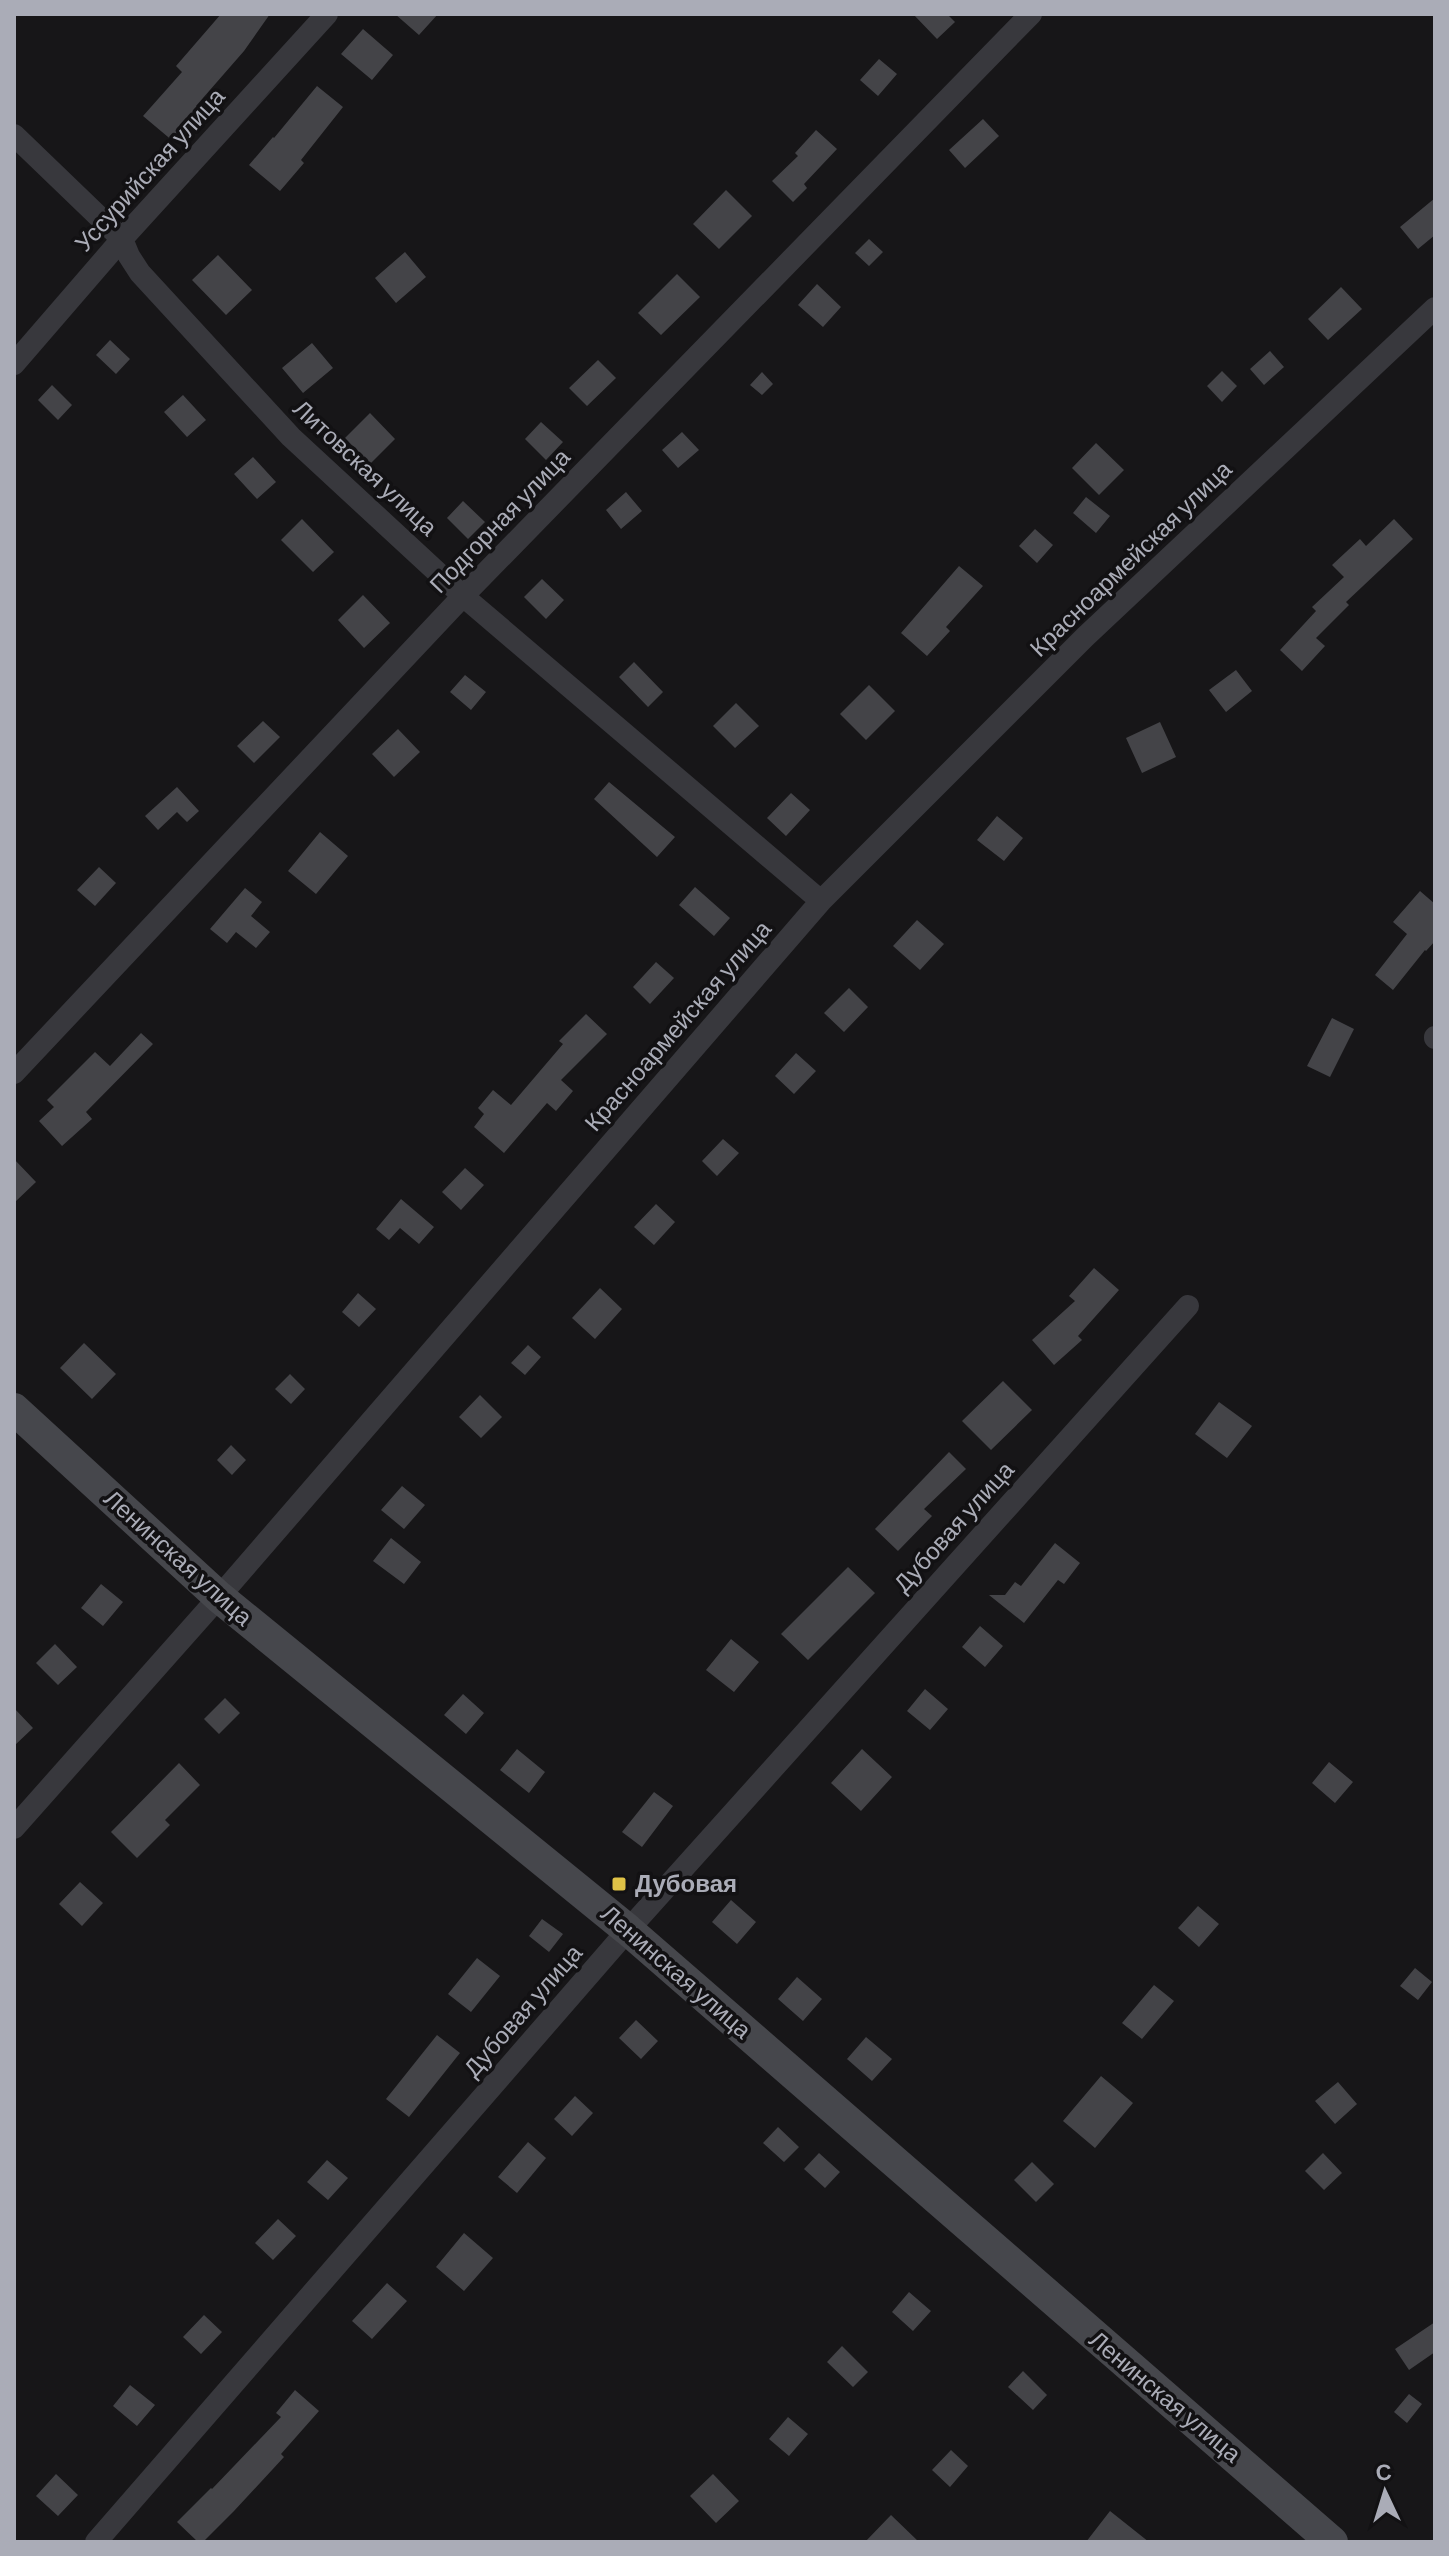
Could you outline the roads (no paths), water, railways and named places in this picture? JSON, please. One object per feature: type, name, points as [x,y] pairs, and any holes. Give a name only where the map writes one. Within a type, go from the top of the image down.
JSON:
[{"type":"main road","name":"Ленинская улица","points":[[14,1409],[219,1597],[628,1930],[1332,2542]]},
{"type":"street","name":"Уссурийская улица","points":[[14,364],[122,239],[327,14]]},
{"type":"street","name":"Подгорная улица","points":[[14,1073],[463,596],[1031,14]]},
{"type":"street","name":"Литовская улица","points":[[14,135],[122,239],[140,273],[291,437],[463,596],[821,901]]},
{"type":"street","name":"Красноармейская улица","points":[[14,1828],[219,1597],[821,901],[1085,637],[1435,308]]},
{"type":"street","name":"Дубовая улица","points":[[96,2542],[628,1930],[1188,1306]]},
{"type":"place","name":"Дубовая","points":[[619,1884]]}]
